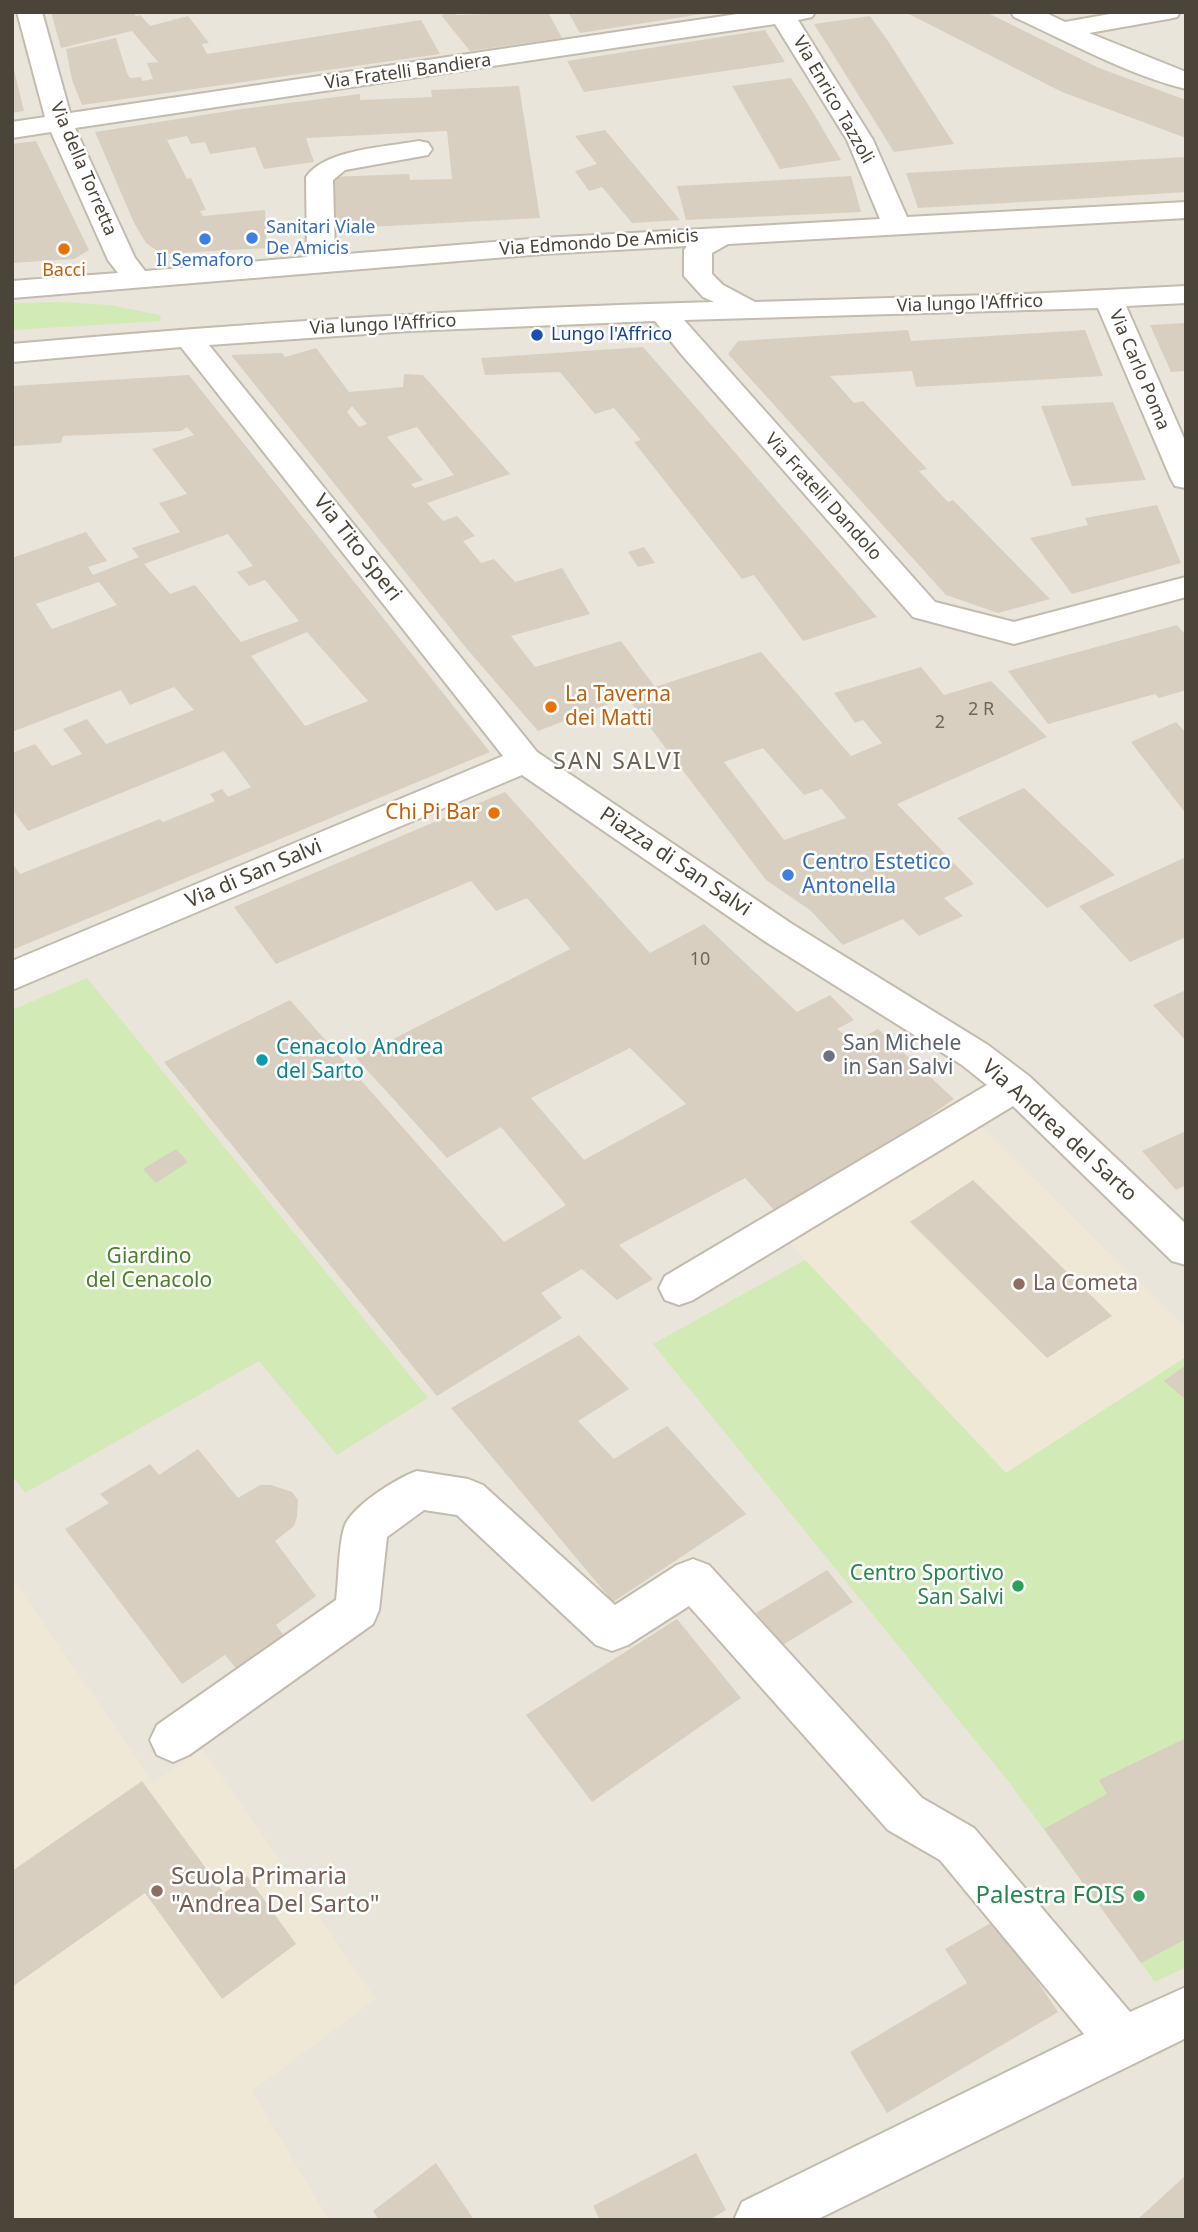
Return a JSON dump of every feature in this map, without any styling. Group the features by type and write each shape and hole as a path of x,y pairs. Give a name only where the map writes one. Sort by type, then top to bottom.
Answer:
{"street":[{"name":"Via della Torretta","path":"29,12 60,124 122,260 137,279"},
{"path":"1023,12 1059,30 1186,81"},
{"path":"1059,30 1168,12"},
{"name":"Via Fratelli Bandiera","path":"12,130 793,14"},
{"name":"Via Enrico Tazzoli","path":"793,14 860,139 896,225"},
{"path":"321,264 318,177 337,164 419,149"},
{"name":"Via Edmondo De Amicis","path":"12,290 723,234 1186,210"},
{"name":"Via lungo l'Affrico","path":"723,234 698,250 698,276 720,296 754,312"},
{"name":"Via lungo l'Affrico","path":"12,353 188,337 539,316 754,312 1186,295"},
{"name":"Via Carlo Poma","path":"1109,300 1186,479"},
{"name":"Via Fratelli Dandolo","path":"663,312 691,348 924,610 1014,633 1186,587"},
{"name":"Via Tito Speri","path":"188,337 510,766"},
{"name":"Via di San Salvi","path":"12,976 510,766"},
{"name":"Piazza di San Salvi","path":"510,766 854,980"},
{"name":"Via Andrea del Sarto","path":"854,980 975,1055 1016,1086 1186,1249"},
{"path":"679,1288 1016,1086"},
{"path":"173,1740 357,1610 366,1528 417,1490 468,1498 612,1631 693,1579 905,1814 957,1844 1122,2041"},
{"path":"760,2220 1186,2012"}],"shaded area":[{"path":"12,12 1186,12 1186,2220 12,2220"},
{"path":"981,1126 1186,1328 1186,1357 1006,1473 787,1240"},
{"name":"Scuola Primaria \"Andrea Del Sarto\"","path":"12,1578 154,1783 202,1748 376,1999 252,2091 329,2220 12,2220"}],"green space":[{"path":"12,303 110,305 160,315 161,321 12,330"},
{"name":"Giardino del Cenacolo","path":"87,978 428,1398 337,1455 259,1361 25,1493 12,1475 12,1010"},
{"name":"Centro Sportivo San Salvi","path":"805,1260 1006,1473 1186,1357 1186,1967 1155,1982 1009,1782 653,1344"}],"building":[{"path":"51,12 133,12 136,16 140,15 150,26 188,16 209,43 202,44 207,54 421,20 440,54 82,105 72,80 66,49 116,38 130,78 141,77 142,81 153,79 147,63 158,62 132,31 61,48"},
{"path":"453,12 456,15 548,12 562,38 470,51 441,15"},
{"path":"568,12 702,12 702,14 580,33"},
{"path":"905,12 986,12 1099,68 1186,100 1186,138 1062,92"},
{"path":"870,16 954,144 894,152 814,24"},
{"path":"765,30 785,62 584,92 567,61"},
{"path":"12,61 24,111 12,113"},
{"path":"791,78 841,160 780,169 732,86"},
{"path":"519,86 540,218 331,229 329,177 409,174 410,180 452,179 447,131 306,138 314,162 264,169 255,147 210,154 205,142 191,144 187,136 167,140 187,179 191,178 206,210 200,211 203,216 265,210 267,248 162,254 146,243 134,223 95,132 360,94 360,100 432,97 431,90"},
{"path":"605,130 680,220 632,223 602,187 589,191 575,171 597,164 575,136"},
{"path":"36,141 89,250 74,259 12,263 12,144"},
{"path":"1186,157 1186,192 1076,199 918,208 906,173"},
{"path":"851,176 861,212 686,220 677,186"},
{"path":"1186,323 1186,371 1171,372 1150,325"},
{"path":"908,330 911,341 1085,330 1103,376 916,387 912,371 830,376 854,403 863,401 927,469 919,471 948,502 953,500 1050,599 998,613 946,595 728,354 738,341"},
{"path":"643,347 877,617 803,641 754,575 742,579 634,442 641,440 614,408 595,414 560,372 485,375 481,358"},
{"path":"316,348 349,392 403,387 404,374 423,375 510,474 427,503 443,521 457,516 475,536 463,541 481,563 494,559 515,582 562,568 590,614 511,636 535,667 621,641 655,687 761,652 851,756 882,743 863,720 855,723 834,693 921,667 944,695 991,681 1047,737 897,804 974,884 944,898 963,916 919,936 903,919 843,945 810,910 766,880 627,697 538,731 467,649 231,355 282,353 285,357","holes":["352,406 367,424 359,427 347,412","417,427 454,475 415,488 411,484 423,480 387,437","763,748 804,795 822,789 846,818 784,840 724,762"]},
{"path":"189,375 490,752 12,950 12,863 20,874 160,819 163,822 215,801 210,794 222,789 228,797 251,787 224,751 28,831 12,809 12,753 35,744 52,766 82,754 63,729 87,719 106,744 194,710 174,687 130,705 121,690 12,732 12,558 86,532 107,561 88,567 93,575 139,557 132,548 180,532 159,503 187,494 152,449 194,435 187,427 181,431 63,436 61,443 12,446 12,386","holes":["228,534 253,566 237,572 249,586 265,580 299,621 241,642 195,585 170,594 144,564","99,582 117,605 52,629 36,604","307,632 368,701 305,726 251,656"]},
{"path":"1113,402 1146,480 1072,486 1041,406"},
{"path":"1157,505 1181,563 1072,594 1030,538 1088,525 1085,518"},
{"path":"644,547 655,563 638,567 628,552"},
{"path":"1177,625 1186,635 1186,690 1159,698 1155,694 1048,724 1008,671"},
{"path":"1176,722 1186,733 1186,814 1131,742"},
{"path":"1024,788 1115,875 1047,908 957,818"},
{"path":"505,792 650,953 704,924 797,1012 830,995 854,1020 837,1029 854,1042 878,1029 954,1099 908,1131 775,1211 745,1178 619,1245 653,1279 617,1300 582,1269 541,1293 562,1318 437,1396 164,1062 290,1000 504,1242 566,1205 501,1127 447,1158 356,1058 570,949 527,898 496,911 471,881 276,964 234,907","holes":["630,1048 686,1104 584,1160 531,1098"]},
{"path":"1186,857 1186,937 1130,962 1079,906"},
{"path":"1186,990 1186,1041 1153,1005"},
{"path":"1186,1131 1186,1185 1176,1190 1142,1151"},
{"path":"176,1149 188,1162 156,1183 143,1169"},
{"path":"973,1180 1112,1316 1047,1358 910,1222"},
{"path":"579,1335 629,1389 578,1421 614,1459 667,1426 746,1514 613,1602 451,1408"},
{"path":"1186,1365 1186,1400 1164,1381"},
{"path":"198,1449 238,1498 260,1485 271,1485 292,1492 298,1500 294,1526 275,1541 316,1596 276,1625 284,1636 238,1671 225,1655 182,1684 65,1529 109,1503 100,1494 150,1464 159,1475"},
{"path":"827,1570 853,1602 781,1646 756,1613"},
{"path":"677,1619 741,1698 592,1802 526,1715"},
{"name":"Palestra FOIS","path":"1186,1738 1186,1939 1141,1963 1044,1829 1107,1794 1099,1780"},
{"path":"142,1781 224,1893 247,1876 296,1944 222,1999 145,1893 12,1987 12,1871"},
{"path":"996,1920 1058,2012 887,2113 850,2052 967,1983 945,1949"},
{"path":"696,2153 726,2210 709,2220 600,2220 593,2206"},
{"path":"436,2163 474,2220 379,2220 373,2211"},
{"path":"1186,2175 1186,2220 1137,2220"}],"place":[{"name":"Sanitari Viale De Amicis","path":"252,238"},
{"name":"Il Semaforo","path":"205,239"},
{"name":"Bacci","path":"64,249"},
{"name":"Lungo l'Affrico","path":"537,335"},
{"name":"La Taverna dei Matti","path":"551,707"},
{"name":"Chi Pi Bar","path":"494,813"},
{"name":"Centro Estetico Antonella","path":"788,875"},
{"name":"San Michele in San Salvi","path":"829,1056"},
{"name":"Cenacolo Andrea del Sarto","path":"262,1060"},
{"name":"La Cometa","path":"1019,1284"},
{"name":"Centro Sportivo San Salvi","path":"1018,1586"},
{"name":"Scuola Primaria \"Andrea Del Sarto\"","path":"157,1891"},
{"name":"Palestra FOIS","path":"1139,1896"}],"district":[{"name":"SAN SALVI","path":"618,762"}]}
